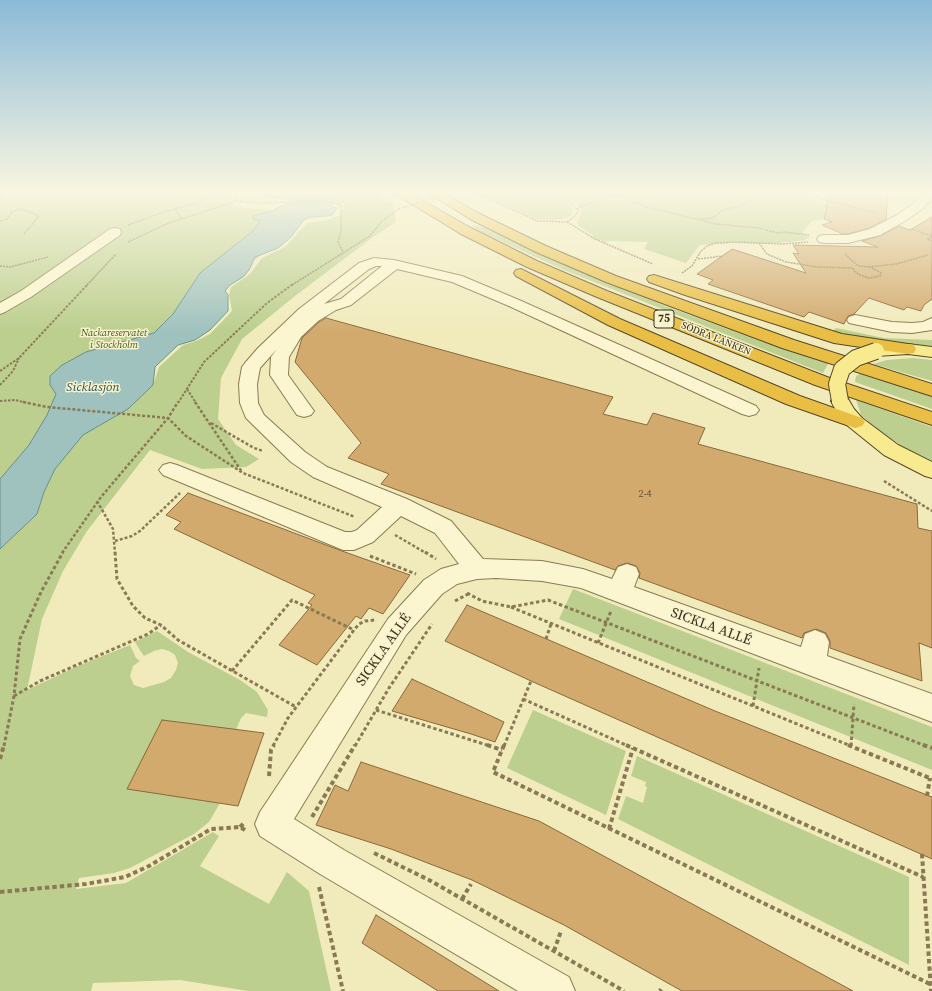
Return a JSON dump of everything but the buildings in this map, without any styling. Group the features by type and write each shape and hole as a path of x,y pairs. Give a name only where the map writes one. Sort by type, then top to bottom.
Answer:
{"highway":[{"path":"461,238 543,285 614,322 793,400 855,422"},
{"name":"SÖDRA LÄNKEN","path":"480,238 532,264 595,291 821,381 932,420"},
{"name":"SÖDRA LÄNKEN","path":"519,238 611,279 788,344 932,390"},
{"path":"548,238 595,257"},
{"path":"639,273 690,292 840,339 908,349"}],"main road":[{"path":"932,352 908,349 876,352 856,358 842,369 837,384 840,401 846,412 855,422 891,450 932,471"}],"street":[{"path":"0,309 26,294 106,238"},
{"path":"824,239 851,238"},
{"path":"469,584 442,527 399,506 320,472 298,456 256,418 249,403 248,384 251,368 264,352 305,312 364,266 374,262 384,262 456,279 484,290 750,410"},
{"path":"304,411 279,375 280,357 295,334 312,318 331,307 346,302 394,264"},
{"path":"855,320 892,327 912,328 928,326 932,323"},
{"path":"170,470 343,541 354,541 365,536 399,506"},
{"name":"SICKLA ALLÉ","path":"555,991 311,837 272,824 398,627 433,587 450,576 469,584 496,568 542,571 584,579 623,583 763,646 813,653 856,680 932,708"}],"path":[{"path":"128,242 136,238"},
{"path":"339,238 338,242 343,252"},
{"path":"0,759 6,741 14,696 20,639 41,592 66,547 97,501 168,418 204,362 266,303 301,278 366,238"},
{"path":"682,273 692,266 698,259 701,251 707,246 715,243 789,243 824,239"},
{"path":"759,243 767,254 786,262 817,267 870,267 896,264 928,255"},
{"path":"0,371 19,358 117,252"},
{"path":"698,259 722,256"},
{"path":"848,257 858,266"},
{"path":"853,268 854,271 860,275 869,278 880,276 881,273 878,270 870,267"},
{"path":"0,385 13,371 19,358"},
{"path":"187,389 243,473"},
{"path":"0,400 15,400 47,407 168,418 186,436 243,473 378,525 438,560"},
{"path":"210,423 254,448 282,459 298,456"},
{"path":"884,481 932,511"},
{"path":"115,541 132,536 184,490"},
{"path":"97,501 113,529 117,579 133,606 145,618 161,626 178,640 296,707"},
{"path":"366,554 418,575 414,581"},
{"path":"598,643 623,583"},
{"path":"449,604 469,584 482,601 496,605 511,607 548,600 932,748"},
{"path":"232,671 292,600 354,630"},
{"path":"511,607 931,778 928,796"},
{"path":"343,991 311,837 310,819 376,710 437,618"},
{"path":"267,782 271,770 270,750 288,718 359,624 365,621 383,620"},
{"path":"546,639 550,624"},
{"path":"14,696 40,681 148,634 161,626"},
{"path":"753,706 763,646"},
{"path":"851,746 856,680"},
{"path":"531,681 493,772 930,984"},
{"path":"523,699 924,877"},
{"path":"376,710 466,737 502,750"},
{"path":"609,829 633,748"},
{"path":"0,892 86,884 125,877 149,866 211,829 240,827 248,819"},
{"path":"366,850 380,855 462,899 624,991"},
{"path":"922,854 931,991"},
{"path":"462,899 471,884"},
{"path":"554,951 561,931"}],"green space":[{"name":"Nackareservatet i Stockholm","path":"0,238 285,238 247,265 94,428 153,385 159,367 183,345 196,341 210,334 232,311 229,295 231,287 250,274 262,258 285,247 293,238 372,238 295,296 242,339 221,378 218,419 236,445 259,459 246,467 202,469 150,450 87,531 63,571 42,619 27,690 78,666 130,645 136,658 140,661 133,666 130,676 134,685 143,688 164,682 171,678 176,670 178,663 175,655 162,649 144,656 135,642 157,631 188,652 240,680 257,692 268,710 267,717 246,713 241,718 236,730 128,789 220,803 209,822 194,834 130,868 114,873 79,878 76,889 126,883 213,832 219,836 200,866 269,904 287,872 309,891 331,991 248,991 180,980 93,983 91,991 0,991 0,549 37,514 44,492 55,469 0,521"},
{"path":"495,238 509,238 665,306 760,341 829,362 823,373 564,270"},
{"path":"593,238 809,238 805,239 806,240 768,244 731,243 701,245 686,263 644,249 648,242 608,241 604,243 601,240 594,240"},
{"path":"836,328 884,338 932,340 932,346 887,343 833,331"},
{"path":"913,358 932,360 932,381 873,364 887,360"},
{"path":"860,374 932,396 932,409 855,382 856,376"},
{"path":"856,400 932,427 932,462 905,448 877,429 861,415"},
{"path":"573,589 932,727 932,770 559,619"},
{"path":"533,710 626,751 606,815 507,768"},
{"path":"637,756 909,877 909,965 618,819 626,796 643,803 647,787 645,786 646,782 631,776"}],"water":[{"name":"Sicklasjön","path":"244,238 290,238 278,248 255,257 249,270 243,277 230,285 225,291 228,295 228,311 210,330 195,340 178,345 155,367 153,385 128,409 83,435 55,469 44,492 37,514 0,549 0,479 29,445 47,415 56,394 50,385 50,376 62,365 86,352 154,333 173,314 200,273"}]}
